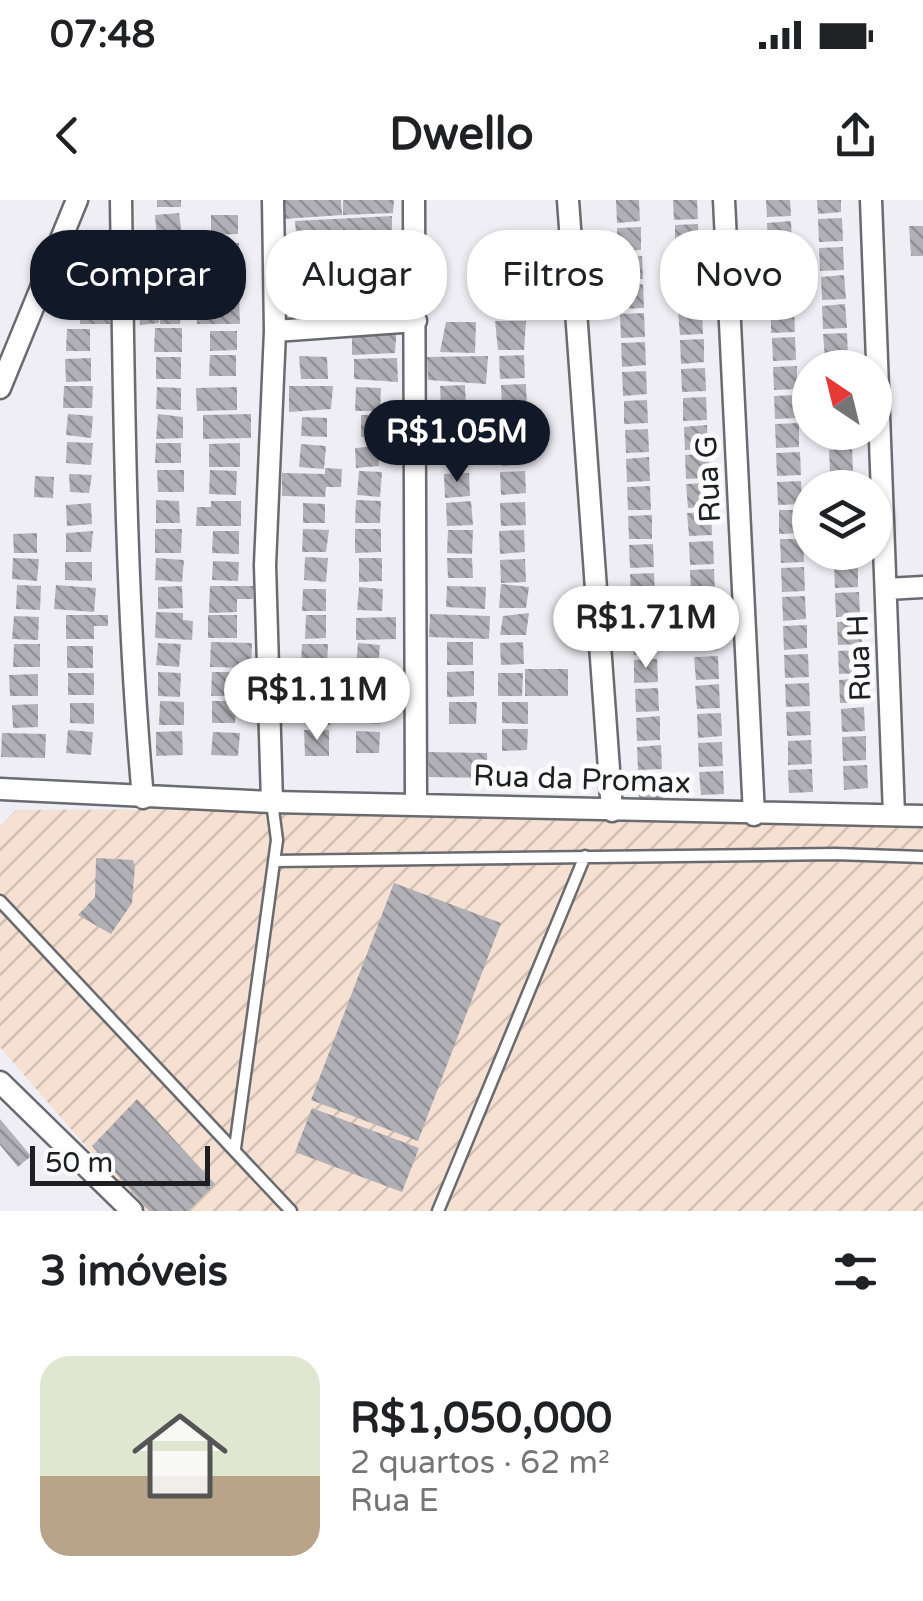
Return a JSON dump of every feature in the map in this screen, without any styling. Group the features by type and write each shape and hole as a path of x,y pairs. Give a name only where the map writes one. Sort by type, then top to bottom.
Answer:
{"street":[{"path":"0,388 77,200"},
{"path":"121,200 127,559 143,798"},
{"path":"272,802 265,565 275,331 273,200"},
{"path":"414,200 414,230"},
{"path":"568,200 612,812"},
{"name":"Rua G","path":"724,200 754,815"},
{"name":"Rua H","path":"871,200 894,815"},
{"path":"275,331 416,320 416,803"},
{"path":"886,589 923,587"},
{"name":"Rua da Promax","path":"0,789 143,798 416,803 612,812 923,816"},
{"path":"0,1082 130,1210"}],"lane":[{"path":"235,1148 277,840 272,802"},
{"path":"274,861 584,856 923,857"},
{"path":"438,1211 584,856"},
{"path":"0,901 291,1211"}],"shaded area":[{"path":"547,808 923,829 923,1211 142,1211 0,1047 0,827 16,810"}],"building":[{"path":"157,200 181,200 181,207 157,207"},
{"path":"282,200 341,200 342,215 283,219"},
{"path":"343,200 394,200 393,213 343,215"},
{"path":"616,200 639,200 640,221 617,223"},
{"path":"673,200 697,200 698,219 674,220"},
{"path":"766,200 790,200 791,216 767,217"},
{"path":"817,200 841,200 841,212 818,214"},
{"path":"179,213 181,230 156,230 155,215"},
{"path":"211,215 238,215 238,230 211,230"},
{"path":"392,216 392,230 342,230 342,225 342,230 296,230 295,221"},
{"path":"842,218 843,241 819,242 818,219"},
{"path":"791,221 791,230 767,230 767,223"},
{"path":"698,224 698,230 675,230 675,225"},
{"path":"909,226 923,226 923,256 911,256"},
{"path":"641,227 641,250 640,230 617,228"},
{"path":"843,247 844,270 820,271 819,248"},
{"path":"844,275 846,299 822,300 821,277"},
{"path":"643,284 644,308 640,308"},
{"path":"845,304 847,328 823,329 822,306"},
{"path":"640,313 644,313 645,337 621,338 620,320 640,320"},
{"path":"80,320 110,320 110,324 80,324"},
{"path":"140,320 159,320 159,323 140,325"},
{"path":"160,320 180,320 180,324 160,324"},
{"path":"197,320 240,320 240,324 197,324"},
{"path":"679,320 702,320 703,334 680,335"},
{"path":"771,320 794,320 795,332 771,333"},
{"path":"495,321 526,321 524,350 498,350"},
{"path":"446,322 476,322 475,353 440,352"},
{"path":"397,325 395,353 352,355 352,326"},
{"path":"155,328 182,328 182,352 154,352"},
{"path":"67,329 90,329 90,351 66,351"},
{"path":"210,331 237,331 237,350 210,351"},
{"path":"847,333 848,350 824,350 823,334"},
{"path":"795,337 792,360 773,361 772,338"},
{"path":"704,339 704,362 681,364 680,340"},
{"path":"645,342 646,365 622,367 621,343"},
{"path":"210,355 236,355 236,376 209,376"},
{"path":"524,355 525,378 500,379 499,356"},
{"path":"299,356 327,357 328,379 301,379"},
{"path":"488,356 486,384 428,380 427,357"},
{"path":"156,357 181,357 181,379 156,379"},
{"path":"91,358 91,381 66,382 65,359"},
{"path":"397,358 398,382 354,379 354,359"},
{"path":"792,366 792,389 774,390 773,367"},
{"path":"705,368 706,391 682,392 681,369"},
{"path":"646,371 647,394 623,396 622,372"},
{"path":"526,384 527,407 502,408 501,385"},
{"path":"465,385 466,408 441,409 440,386"},
{"path":"64,386 93,386 92,408 63,408"},
{"path":"289,386 333,386 331,409 289,412"},
{"path":"157,387 181,388 181,410 156,409"},
{"path":"237,387 237,410 197,411 196,388"},
{"path":"356,387 381,388 380,411 355,411"},
{"path":"792,395 792,418 775,419 774,396"},
{"path":"706,397 707,420 683,421 683,398"},
{"path":"647,400 648,423 624,424 624,401"},
{"path":"468,413 469,437 444,438 443,415"},
{"path":"68,414 93,416 91,438 66,435"},
{"path":"158,414 183,417 183,438 156,439"},
{"path":"251,414 251,438 203,439 203,415"},
{"path":"361,415 384,415 384,436 361,437"},
{"path":"526,415 527,438 502,439 501,416"},
{"path":"302,417 327,418 327,437 301,436"},
{"path":"792,423 792,447 776,448 775,424"},
{"path":"707,425 708,449 685,450 684,427"},
{"path":"648,429 649,452 626,453 625,430"},
{"path":"67,442 93,443 91,465 66,463"},
{"path":"526,442 527,464 502,466 500,443"},
{"path":"156,443 181,443 181,463 155,463"},
{"path":"240,443 240,467 209,467 209,444"},
{"path":"301,444 326,446 324,469 299,467"},
{"path":"377,446 379,466 356,468 355,448"},
{"path":"829,450 852,450 853,470 830,470"},
{"path":"800,452 801,470 792,470 792,475 777,476 776,453"},
{"path":"709,454 710,478 686,479 685,455"},
{"path":"649,457 650,481 627,482 626,459"},
{"path":"325,468 342,469 341,487 326,487 325,497 282,496 282,473 325,474"},
{"path":"157,470 184,470 184,492 158,492"},
{"path":"210,470 237,471 236,495 209,494"},
{"path":"359,471 382,472 380,497 357,495"},
{"path":"525,471 526,493 501,495 500,472"},
{"path":"469,473 470,496 445,498 444,474"},
{"path":"69,474 92,475 89,493 70,492"},
{"path":"35,476 54,477 53,498 34,497"},
{"path":"792,481 792,504 778,505 777,482"},
{"path":"710,483 711,506 688,508 686,484"},
{"path":"650,486 651,510 628,510 627,487"},
{"path":"156,500 179,501 180,523 156,523"},
{"path":"356,500 381,501 380,523 355,523"},
{"path":"211,501 241,501 241,526 196,526 197,507 211,507"},
{"path":"471,501 473,525 447,526 446,503"},
{"path":"525,502 526,525 501,526 500,503"},
{"path":"91,503 92,524 67,526 66,505"},
{"path":"303,503 325,504 325,523 303,523"},
{"path":"779,510 792,510 792,533 779,534"},
{"path":"711,512 712,535 689,536 687,513"},
{"path":"652,515 652,539 629,539 628,516"},
{"path":"155,529 182,529 181,553 155,553"},
{"path":"303,529 329,530 326,552 302,552"},
{"path":"355,529 381,529 381,552 355,553"},
{"path":"448,530 473,530 472,554 447,553"},
{"path":"524,530 525,552 500,554 499,531"},
{"path":"93,531 91,552 66,552 66,533"},
{"path":"213,531 239,531 239,554 212,553"},
{"path":"37,533 37,553 14,553 13,534"},
{"path":"780,539 792,539 792,563 781,563"},
{"path":"713,541 714,564 690,565 689,542"},
{"path":"653,544 654,567 630,568 629,545"},
{"path":"305,557 328,558 326,582 304,580"},
{"path":"13,558 39,559 37,581 12,579"},
{"path":"156,558 184,560 182,582 155,580"},
{"path":"359,558 382,558 382,581 359,582"},
{"path":"447,558 472,558 473,578 448,578"},
{"path":"525,559 526,582 501,583 500,560"},
{"path":"213,561 239,562 238,581 212,580"},
{"path":"65,562 92,562 92,581 65,580"},
{"path":"781,568 804,570 805,591 782,592"},
{"path":"714,569 715,593 691,594 690,570"},
{"path":"834,570 858,570 858,587 835,588"},
{"path":"654,573 655,596 631,597 630,574"},
{"path":"501,584 529,587 526,608 499,608"},
{"path":"17,585 41,586 40,610 16,609"},
{"path":"56,585 96,588 94,612 54,609"},
{"path":"182,586 183,608 158,609 158,587"},
{"path":"210,586 253,586 253,599 237,599 237,612 209,613"},
{"path":"447,586 486,587 485,609 446,607"},
{"path":"359,587 383,589 382,611 357,610"},
{"path":"303,589 326,589 326,611 302,611"},
{"path":"859,592 860,616 836,617 835,593"},
{"path":"805,596 806,619 783,621 782,597"},
{"path":"715,598 716,622 693,623 692,599"},
{"path":"655,601 656,625 632,626 632,602"},
{"path":"156,612 183,613 183,620 193,621 192,640 155,638"},
{"path":"529,613 526,635 500,635 503,616"},
{"path":"430,614 490,616 489,639 429,637"},
{"path":"66,615 108,615 108,626 94,626 94,639 66,639"},
{"path":"208,615 237,615 237,638 208,638"},
{"path":"306,615 326,615 326,638 305,639"},
{"path":"14,616 39,617 38,640 12,639"},
{"path":"396,617 396,639 356,640 356,618"},
{"path":"860,621 862,644 838,645 837,622"},
{"path":"807,625 807,648 784,650 783,626"},
{"path":"716,627 718,650 694,651 693,628"},
{"path":"656,630 657,653 634,655 633,631"},
{"path":"211,642 252,643 251,668 210,667"},
{"path":"447,642 473,642 473,665 447,665"},
{"path":"523,642 524,664 501,665 500,643"},
{"path":"158,643 181,644 179,667 156,665"},
{"path":"358,643 380,645 378,668 356,666"},
{"path":"14,644 40,644 40,667 13,667"},
{"path":"302,644 328,644 327,666 301,665"},
{"path":"67,646 93,646 93,668 67,668"},
{"path":"861,650 863,673 839,674 838,651"},
{"path":"808,654 809,677 785,678 784,655"},
{"path":"718,656 719,679 696,680 694,657"},
{"path":"657,659 658,682 634,683 634,660"},
{"path":"525,669 568,669 568,696 525,696"},
{"path":"474,671 474,696 447,697 447,672"},
{"path":"158,672 181,673 180,697 158,696"},
{"path":"212,672 238,672 238,696 211,696"},
{"path":"68,673 94,673 94,695 68,695"},
{"path":"498,673 523,673 522,696 498,696"},
{"path":"38,674 38,696 10,696 9,675"},
{"path":"359,674 381,674 381,696 358,696"},
{"path":"305,675 326,675 325,697 305,697"},
{"path":"863,678 864,702 840,703 839,680"},
{"path":"809,683 810,706 786,707 785,684"},
{"path":"719,684 720,708 697,709 695,686"},
{"path":"658,688 659,711 636,712 635,689"},
{"path":"308,700 331,702 330,725 307,723"},
{"path":"361,700 382,701 380,724 360,722"},
{"path":"160,701 184,702 184,725 159,725"},
{"path":"212,701 236,701 235,723 212,723"},
{"path":"449,702 477,702 476,724 449,724"},
{"path":"502,702 528,702 528,724 502,723"},
{"path":"70,703 94,703 94,724 70,723"},
{"path":"38,704 38,727 13,728 12,705"},
{"path":"864,707 865,731 842,732 841,709"},
{"path":"810,711 811,735 787,736 786,712"},
{"path":"721,713 722,736 698,738 697,714"},
{"path":"660,716 660,740 637,741 636,718"},
{"path":"502,729 528,729 527,750 502,751"},
{"path":"68,730 93,732 91,755 66,753"},
{"path":"304,730 329,730 329,756 305,756"},
{"path":"182,731 183,755 156,756 156,732"},
{"path":"356,731 380,732 379,753 356,753"},
{"path":"213,732 240,733 238,756 211,755"},
{"path":"2,733 46,734 45,758 1,757"},
{"path":"866,736 866,760 843,761 842,737"},
{"path":"811,740 812,764 788,765 788,741"},
{"path":"722,742 723,766 699,767 698,743"},
{"path":"661,745 662,769 638,770 637,747"},
{"path":"428,752 487,753 488,778 429,777"},
{"path":"867,765 868,788 844,790 843,766"},
{"path":"812,769 813,792 789,793 788,770"},
{"path":"723,771 724,794 701,795 699,772"},
{"path":"662,774 663,798 639,799 638,775"},
{"path":"96,858 133,860 135,866 132,903 111,934 78,915 95,897"},
{"path":"394,883 501,923 418,1141 311,1100"},
{"path":"137,1099 215,1184 188,1211 149,1211 92,1146"},
{"path":"312,1108 419,1148 402,1192 295,1152"},
{"path":"0,1119 31,1156 18,1167 0,1145"}]}
